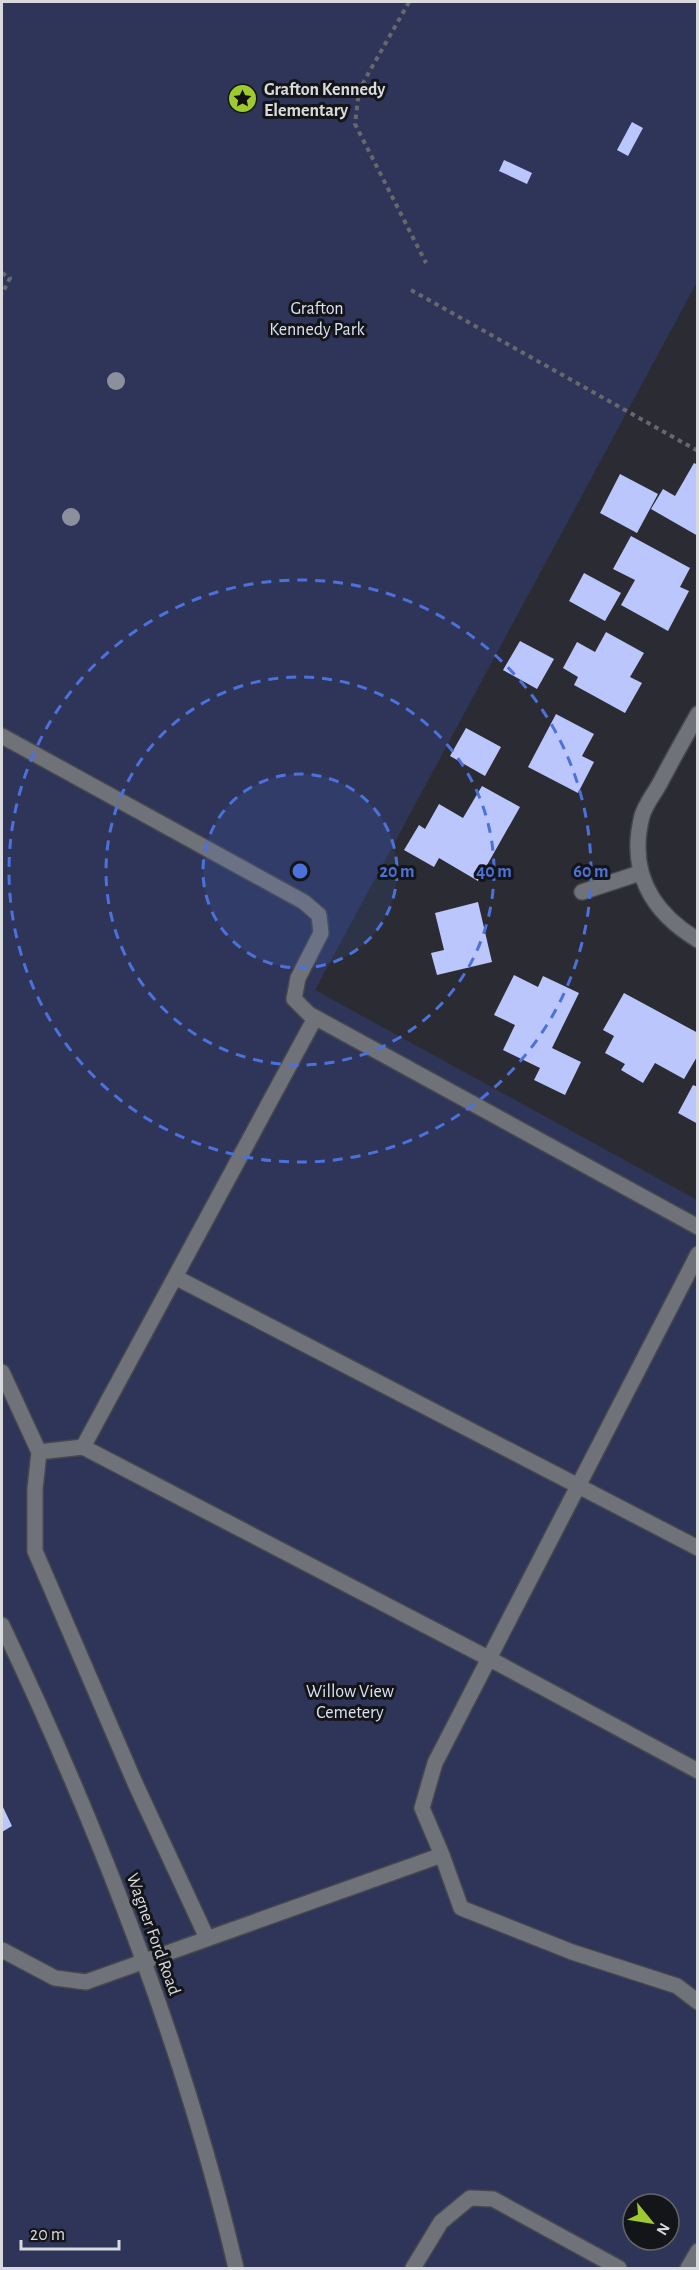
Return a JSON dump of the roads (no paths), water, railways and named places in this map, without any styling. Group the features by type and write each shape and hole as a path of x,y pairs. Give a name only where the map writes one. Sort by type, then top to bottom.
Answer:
{"main road":[{"path":"698,714 643,814 637,844 640,873 654,903 675,927 698,940"},
{"path":"2,736 303,902 319,915 321,933 298,978 294,999 315,1018 698,1227"},
{"path":"582,892 640,873"},
{"path":"83,1447 315,1018"},
{"path":"698,1254 435,1763 422,1808 461,1908 572,1952 677,1986 698,2002"},
{"path":"175,1277 698,1548"},
{"path":"2,1372 39,1452 35,1489 35,1551 135,1783 207,1938"},
{"path":"39,1452 83,1447 488,1658 698,1771"},
{"name":"Wagner Ford Road","path":"2,1625 61,1750 99,1841 144,1961 221,2205 236,2268"},
{"path":"2,1950 55,1978 86,1982 441,1855"},
{"path":"413,2268 441,2222 470,2198 493,2199 619,2268"},
{"path":"688,2268 698,2251"}],"place":[{"name":"Grafton Kennedy Elementary","path":"243,99"}],"park label":[{"name":"Grafton Kennedy Park","path":"317,318"},
{"name":"Willow View Cemetery","path":"350,1701"}]}
